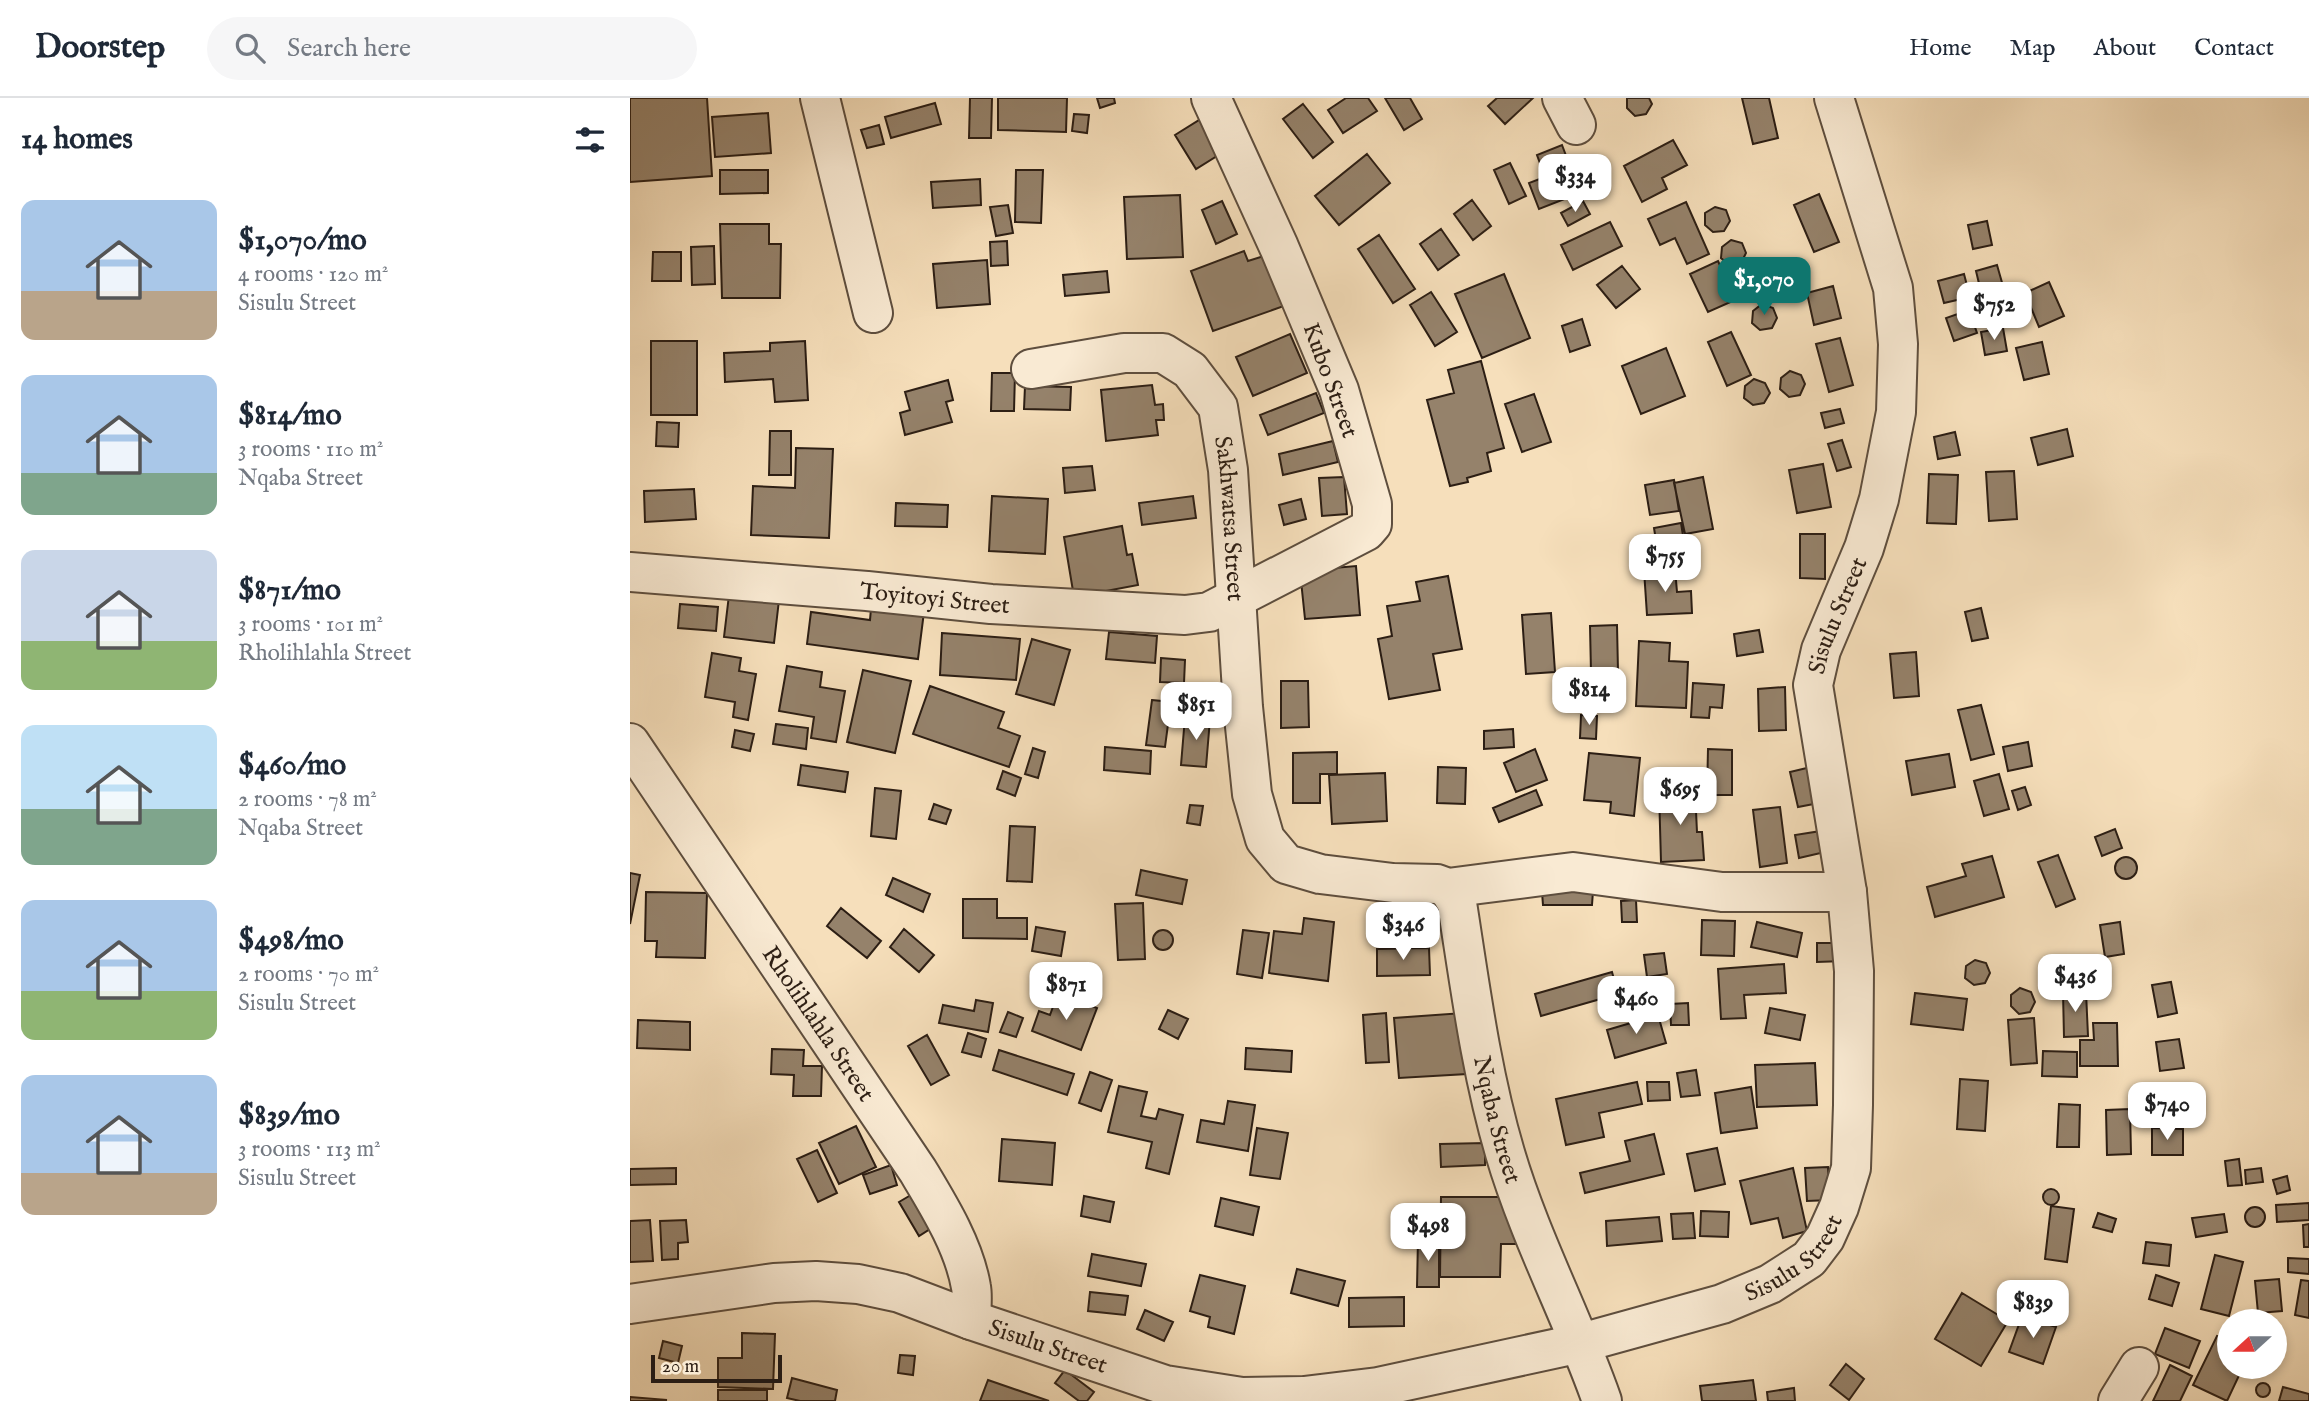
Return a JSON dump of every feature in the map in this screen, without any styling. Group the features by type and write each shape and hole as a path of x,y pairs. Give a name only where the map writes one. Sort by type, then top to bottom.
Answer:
{"street":[{"path":"820,98 873,313"},
{"name":"Kubo Street","path":"1211,98 1279,247 1339,390 1372,504 1373,517 1372,524 1366,531 1236,598"},
{"name":"Sisulu Street","path":"630,1304 774,1283 816,1281 858,1284 900,1293 971,1320 1165,1385 1242,1397 1304,1396 1378,1387 1581,1343 1721,1304 1758,1289 1809,1259 1825,1238 1852,1168 1854,971 1847,892 1813,685 1821,650 1864,548 1879,499 1896,412 1898,344 1893,288 1834,98"},
{"name":"Sakhwatsa Street","path":"1031,369 1124,353 1163,353 1190,370 1218,407 1228,470 1252,794 1265,839 1286,864 1320,874 1393,883 1437,884 1448,888"},
{"name":"Toyitoyi Street","path":"630,572 990,604 1185,615 1209,612 1236,598"},
{"name":"Rholihlahla Street","path":"630,743 918,1171 942,1212 962,1258 972,1288 971,1320"},
{"path":"1448,888 1573,872 1722,892 1847,892"},
{"name":"Nqaba Street","path":"1448,888 1457,902 1488,1084 1505,1154 1602,1401"},
{"path":"2118,1401 2139,1367"}],"building":[{"path":"630,98 707,98 712,176 630,182"},
{"path":"970,98 992,98 991,138 969,138"},
{"path":"998,98 1067,98 1066,132 998,130"},
{"path":"1097,98 1114,98 1115,103 1100,108"},
{"path":"1346,98 1368,98 1377,111 1343,133 1328,110"},
{"path":"1385,98 1410,98 1422,119 1404,130"},
{"path":"1497,98 1533,98 1505,124 1488,106"},
{"path":"1627,98 1649,98 1652,104 1646,114 1635,116 1627,108"},
{"path":"1742,98 1769,98 1778,138 1753,144"},
{"path":"935,103 941,124 891,138 885,117"},
{"path":"1303,104 1333,142 1313,158 1283,119"},
{"path":"768,113 771,153 715,157 712,117"},
{"path":"1074,114 1089,115 1087,133 1072,131"},
{"path":"1204,117 1225,151 1196,169 1175,135"},
{"path":"879,125 884,144 867,148 861,130"},
{"path":"1673,140 1687,165 1662,178 1667,189 1642,202 1624,166"},
{"path":"1562,145 1580,193 1539,209 1529,183 1545,177 1537,155"},
{"path":"1367,154 1390,183 1339,225 1315,196"},
{"path":"1510,163 1526,196 1509,204 1494,170"},
{"path":"720,170 768,170 768,193 720,194"},
{"path":"1016,170 1043,170 1041,223 1015,222"},
{"path":"980,179 981,205 933,208 931,182"},
{"path":"1819,194 1839,242 1814,252 1794,205"},
{"path":"1180,195 1183,257 1127,259 1124,197"},
{"path":"1472,200 1491,226 1473,240 1454,214"},
{"path":"1222,201 1237,234 1216,244 1202,210"},
{"path":"1583,201 1590,214 1568,226 1561,213"},
{"path":"1686,202 1709,254 1687,264 1675,238 1660,245 1648,219"},
{"path":"1008,205 1013,233 996,236 990,207"},
{"path":"1715,207 1726,210 1730,221 1724,231 1713,232 1705,225 1705,213"},
{"path":"1987,221 1992,245 1973,249 1968,225"},
{"path":"1610,222 1622,246 1573,270 1561,245"},
{"path":"720,224 769,224 769,244 781,244 780,298 722,298"},
{"path":"1441,229 1459,255 1438,270 1420,244"},
{"path":"1379,235 1415,289 1393,303 1358,249"},
{"path":"1731,240 1742,243 1746,253 1741,263 1729,265 1721,258 1722,247"},
{"path":"1007,241 1008,265 991,266 990,242"},
{"path":"714,246 715,284 692,285 691,247"},
{"path":"1244,251 1248,261 1267,255 1284,306 1213,331 1191,271"},
{"path":"653,252 681,252 681,281 652,281"},
{"path":"987,260 990,304 937,308 933,264"},
{"path":"1718,261 1735,300 1708,312 1690,274"},
{"path":"1997,265 2003,286 1981,292 1976,271"},
{"path":"1622,266 1640,289 1616,308 1597,285"},
{"path":"1107,271 1109,292 1065,296 1063,275"},
{"path":"1504,274 1530,338 1482,358 1455,294"},
{"path":"1964,274 1970,297 1944,303 1938,281"},
{"path":"2049,282 2064,316 2039,327 2025,293"},
{"path":"1833,286 1841,318 1814,325 1807,293"},
{"path":"1431,292 1457,332 1435,346 1410,305"},
{"path":"1762,304 1773,308 1777,318 1772,328 1760,330 1752,323 1753,311"},
{"path":"1969,310 1977,333 1954,341 1946,318"},
{"path":"1582,319 1590,345 1570,352 1562,326"},
{"path":"2003,328 2007,351 1985,355 1981,332"},
{"path":"1731,332 1751,375 1727,386 1708,342"},
{"path":"1290,334 1307,373 1253,396 1236,357"},
{"path":"1840,338 1853,385 1829,392 1816,344"},
{"path":"651,341 697,341 697,415 651,415"},
{"path":"805,341 808,400 775,402 773,379 725,382 724,353 770,351 770,343"},
{"path":"2042,342 2049,374 2024,380 2016,348"},
{"path":"1666,348 1685,396 1641,414 1622,366"},
{"path":"1481,361 1504,448 1487,453 1491,471 1467,478 1468,482 1450,486 1427,400 1454,393 1448,370"},
{"path":"1790,371 1801,375 1805,384 1800,395 1789,397 1780,389 1781,378"},
{"path":"992,373 1015,373 1014,411 991,411"},
{"path":"1754,379 1765,383 1770,393 1764,403 1753,405 1744,398 1745,386"},
{"path":"948,380 953,400 946,402 952,422 905,435 900,413 910,410 905,392"},
{"path":"1152,385 1155,405 1163,404 1164,420 1156,420 1158,435 1106,441 1101,390"},
{"path":"1025,386 1071,387 1070,410 1024,409"},
{"path":"1316,393 1324,413 1268,435 1260,415"},
{"path":"1534,394 1551,442 1522,452 1505,404"},
{"path":"1840,409 1844,423 1825,428 1821,413"},
{"path":"657,422 679,423 678,447 656,446"},
{"path":"2067,429 2073,456 2038,465 2031,438"},
{"path":"770,431 791,431 791,475 769,475"},
{"path":"1955,432 1960,455 1938,459 1934,437"},
{"path":"1842,440 1851,467 1837,471 1828,444"},
{"path":"1333,441 1338,462 1283,475 1279,454"},
{"path":"796,448 833,449 829,538 751,535 753,486 795,488"},
{"path":"1823,464 1831,507 1797,513 1789,470"},
{"path":"1092,466 1095,490 1065,493 1063,468"},
{"path":"2014,471 2017,519 1989,521 1986,472"},
{"path":"1929,474 1958,475 1956,524 1927,523"},
{"path":"1344,477 1347,514 1322,516 1319,478"},
{"path":"1703,477 1713,529 1685,534 1674,483"},
{"path":"1674,480 1679,511 1650,515 1645,485"},
{"path":"694,489 696,519 645,522 644,491"},
{"path":"992,496 1048,499 1045,554 989,551"},
{"path":"1193,496 1196,518 1142,525 1139,503"},
{"path":"1301,499 1306,519 1284,525 1279,505"},
{"path":"896,503 948,505 947,527 895,526"},
{"path":"1681,523 1685,548 1658,553 1654,528"},
{"path":"1122,526 1127,555 1132,554 1138,585 1074,597 1064,537"},
{"path":"1800,534 1825,534 1825,579 1800,578"},
{"path":"1356,566 1360,615 1305,619 1300,571"},
{"path":"1675,569 1677,592 1691,591 1692,613 1647,615 1644,570"},
{"path":"1448,576 1462,649 1433,654 1440,690 1389,699 1378,639 1392,636 1387,606 1420,601 1416,582"},
{"path":"729,595 779,600 774,643 724,637"},
{"path":"872,597 925,604 918,659 807,644 811,612 870,620"},
{"path":"680,604 718,607 716,631 678,628"},
{"path":"1981,608 1988,638 1972,641 1965,612"},
{"path":"1551,613 1555,672 1526,674 1522,615"},
{"path":"1617,625 1618,671 1591,672 1590,626"},
{"path":"1759,630 1763,652 1737,656 1734,634"},
{"path":"1109,632 1157,636 1155,663 1106,659"},
{"path":"942,633 1020,639 1016,680 940,675"},
{"path":"1032,639 1070,650 1054,705 1016,694"},
{"path":"1639,641 1670,643 1669,661 1688,662 1686,708 1636,706"},
{"path":"1916,652 1919,696 1894,698 1890,654"},
{"path":"712,653 741,658 739,671 756,674 748,720 733,717 735,702 705,697"},
{"path":"1161,658 1185,660 1184,683 1160,682"},
{"path":"787,666 822,672 820,687 845,691 836,742 811,738 814,717 779,711"},
{"path":"863,670 911,681 895,753 847,742"},
{"path":"1281,681 1308,681 1309,727 1281,728"},
{"path":"1693,683 1724,685 1722,708 1710,707 1709,718 1691,717"},
{"path":"930,686 1004,712 998,728 1020,736 1009,767 913,734"},
{"path":"1785,687 1786,730 1759,731 1758,689"},
{"path":"1152,700 1171,702 1165,747 1146,745"},
{"path":"1981,705 1994,754 1971,760 1958,710"},
{"path":"1581,715 1597,716 1596,739 1580,738"},
{"path":"1185,717 1210,719 1206,767 1181,765"},
{"path":"776,724 808,728 806,749 773,744"},
{"path":"1513,729 1514,747 1484,749 1484,731"},
{"path":"735,730 754,734 750,751 732,747"},
{"path":"2028,742 2032,766 2008,771 2003,747"},
{"path":"1105,747 1151,751 1150,774 1104,770"},
{"path":"1033,748 1045,752 1038,778 1025,774"},
{"path":"1535,749 1547,780 1516,792 1504,763"},
{"path":"1708,749 1732,750 1732,795 1707,795"},
{"path":"1337,752 1337,774 1320,774 1320,803 1293,803 1293,753"},
{"path":"1589,753 1640,758 1634,816 1610,813 1611,802 1584,800"},
{"path":"1949,754 1955,787 1912,795 1906,761"},
{"path":"801,765 848,772 845,792 798,785"},
{"path":"1438,767 1466,768 1465,804 1437,803"},
{"path":"1811,767 1819,803 1798,807 1790,772"},
{"path":"1003,771 1021,778 1015,796 997,789"},
{"path":"1385,773 1387,821 1332,824 1329,775"},
{"path":"1999,774 2009,809 1984,816 1974,781"},
{"path":"2025,787 2031,805 2018,810 2012,791"},
{"path":"875,788 901,791 896,839 871,836"},
{"path":"1536,790 1542,805 1499,822 1493,808"},
{"path":"1695,790 1697,832 1702,832 1704,860 1661,862 1659,791"},
{"path":"934,804 951,810 946,824 929,819"},
{"path":"1190,805 1203,806 1200,825 1187,823"},
{"path":"1780,807 1787,863 1760,867 1753,810"},
{"path":"1010,826 1035,827 1032,882 1007,881"},
{"path":"2115,829 2122,848 2102,856 2095,837"},
{"path":"1821,831 1825,852 1799,858 1795,835"},
{"path":"2058,855 2075,899 2056,907 2038,862"},
{"path":"1992,856 2004,897 1935,917 1927,887 1966,876 1962,864"},
{"path":"2126,857 2134,860 2137,868 2134,876 2126,879 2118,876 2115,868 2118,860"},
{"path":"1141,870 1187,880 1182,904 1136,895"},
{"path":"630,873 640,875 630,924"},
{"path":"893,878 930,894 923,912 886,895"},
{"path":"1593,891 1592,905 1543,905 1542,892"},
{"path":"646,892 707,893 705,958 656,957 657,941 645,941"},
{"path":"963,899 997,899 997,918 1027,918 1027,939 963,938"},
{"path":"1636,900 1637,922 1622,922 1621,901"},
{"path":"1143,903 1145,959 1118,960 1115,904"},
{"path":"841,908 881,941 867,958 827,926"},
{"path":"1304,918 1334,922 1328,981 1269,973 1274,931 1302,934"},
{"path":"1702,920 1735,921 1734,956 1701,955"},
{"path":"1757,922 1802,933 1797,957 1751,947"},
{"path":"2120,922 2124,954 2105,957 2100,925"},
{"path":"1036,927 1065,932 1061,956 1032,951"},
{"path":"904,929 934,955 919,972 890,947"},
{"path":"1163,930 1170,933 1173,940 1170,947 1163,950 1156,947 1153,940 1156,933"},
{"path":"1243,930 1269,933 1262,978 1237,974"},
{"path":"1817,943 1844,943 1844,961 1817,962"},
{"path":"1429,948 1430,975 1377,976 1377,949"},
{"path":"1664,953 1667,974 1647,977 1644,955"},
{"path":"1975,960 1986,963 1990,973 1985,983 1974,985 1965,978 1966,966"},
{"path":"2073,963 2080,966 2083,973 2080,980 2073,983 2066,980 2063,973 2066,966"},
{"path":"1784,964 1786,993 1744,995 1746,1018 1721,1019 1718,969"},
{"path":"1612,972 1618,994 1541,1016 1535,994"},
{"path":"2171,982 2177,1013 2158,1017 2152,985"},
{"path":"2020,988 2031,992 2035,1002 2030,1012 2019,1014 2011,1006 2011,995"},
{"path":"2063,992 2086,992 2088,1036 2064,1037"},
{"path":"1058,993 1097,1008 1081,1050 1032,1031 1039,1011 1050,1015"},
{"path":"1915,993 1967,999 1963,1030 1911,1024"},
{"path":"976,1000 993,1003 988,1032 939,1023 943,1005 974,1011"},
{"path":"1688,1003 1689,1025 1671,1025 1670,1004"},
{"path":"1770,1008 1805,1015 1800,1040 1765,1033"},
{"path":"1168,1010 1188,1019 1178,1039 1159,1029"},
{"path":"1008,1012 1023,1018 1016,1037 1000,1032"},
{"path":"1386,1013 1389,1062 1366,1063 1363,1015"},
{"path":"1463,1013 1467,1074 1399,1078 1394,1018"},
{"path":"1658,1015 1666,1043 1615,1058 1607,1030"},
{"path":"2034,1018 2037,1063 2011,1065 2008,1020"},
{"path":"638,1020 690,1022 690,1050 637,1048"},
{"path":"2093,1023 2117,1023 2118,1066 2080,1066 2080,1040 2094,1040"},
{"path":"968,1033 986,1039 981,1057 962,1052"},
{"path":"927,1035 949,1075 931,1085 908,1046"},
{"path":"2179,1039 2184,1068 2160,1071 2156,1042"},
{"path":"1246,1048 1292,1051 1291,1072 1245,1069"},
{"path":"772,1049 804,1050 803,1066 822,1066 821,1096 793,1096 794,1075 771,1074"},
{"path":"999,1050 1074,1074 1067,1095 993,1070"},
{"path":"2043,1051 2077,1052 2077,1077 2042,1076"},
{"path":"1815,1063 1817,1105 1757,1107 1755,1065"},
{"path":"1696,1070 1700,1095 1681,1097 1677,1073"},
{"path":"1090,1072 1112,1080 1101,1111 1079,1103"},
{"path":"1960,1079 1988,1081 1985,1131 1957,1129"},
{"path":"1637,1082 1642,1104 1599,1113 1604,1137 1566,1145 1556,1099"},
{"path":"1647,1082 1669,1082 1670,1100 1648,1101"},
{"path":"1119,1086 1147,1092 1141,1116 1156,1119 1159,1109 1183,1115 1169,1174 1146,1168 1152,1142 1108,1132"},
{"path":"1751,1087 1757,1128 1721,1133 1715,1093"},
{"path":"1228,1101 1255,1105 1248,1151 1197,1142 1201,1120 1224,1124"},
{"path":"2059,1104 2080,1105 2079,1147 2057,1147"},
{"path":"2130,1109 2131,1154 2107,1155 2106,1110"},
{"path":"856,1126 876,1167 839,1184 819,1143"},
{"path":"1257,1128 1288,1133 1280,1179 1250,1175"},
{"path":"2152,1128 2183,1129 2183,1155 2152,1155"},
{"path":"1654,1134 1664,1174 1585,1193 1580,1173 1630,1161 1625,1141"},
{"path":"1002,1139 1055,1143 1052,1185 999,1181"},
{"path":"1485,1143 1485,1165 1441,1167 1440,1144"},
{"path":"1717,1148 1725,1184 1695,1191 1687,1154"},
{"path":"817,1150 837,1193 818,1202 797,1159"},
{"path":"2239,1159 2242,1185 2228,1186 2225,1161"},
{"path":"891,1165 897,1185 870,1194 863,1175"},
{"path":"1828,1167 1830,1200 1807,1201 1805,1168"},
{"path":"676,1168 676,1184 630,1185 630,1169"},
{"path":"1793,1168 1807,1231 1783,1238 1778,1218 1751,1224 1740,1181"},
{"path":"2261,1168 2263,1182 2246,1184 2245,1170"},
{"path":"2287,1176 2290,1190 2277,1194 2273,1180"},
{"path":"921,1189 941,1222 919,1236 899,1202"},
{"path":"2048,1189 2054,1189 2059,1197 2057,1203 2048,1205 2043,1200 2043,1194"},
{"path":"1084,1196 1114,1202 1110,1222 1081,1216"},
{"path":"1441,1197 1519,1197 1519,1244 1501,1244 1500,1277 1440,1277"},
{"path":"1221,1198 1259,1207 1253,1235 1215,1226"},
{"path":"2309,1203 2309,1220 2277,1222 2276,1205"},
{"path":"2051,1206 2074,1209 2067,1262 2045,1259"},
{"path":"2255,1207 2262,1210 2265,1217 2262,1224 2255,1227 2248,1224 2245,1217 2248,1210"},
{"path":"1701,1211 1729,1212 1728,1237 1700,1236"},
{"path":"1693,1213 1695,1238 1673,1239 1671,1214"},
{"path":"2098,1213 2116,1219 2112,1232 2093,1227"},
{"path":"2224,1214 2227,1232 2196,1237 2192,1218"},
{"path":"1659,1217 1662,1241 1607,1246 1606,1221"},
{"path":"650,1220 653,1261 630,1262 630,1221"},
{"path":"686,1220 688,1242 678,1243 678,1259 662,1260 660,1221"},
{"path":"2309,1224 2309,1247 2304,1247 2303,1225"},
{"path":"1418,1239 1439,1239 1439,1287 1417,1287"},
{"path":"2146,1242 2171,1245 2169,1266 2143,1263"},
{"path":"1092,1254 1146,1264 1141,1286 1088,1276"},
{"path":"2215,1255 2243,1262 2231,1309 2217,1309 2217,1313 2201,1309"},
{"path":"2288,1258 2309,1259 2309,1274 2288,1272"},
{"path":"1297,1269 1345,1281 1338,1306 1291,1293"},
{"path":"1200,1275 1245,1286 1234,1334 1208,1327 1210,1317 1190,1311"},
{"path":"2156,1275 2179,1283 2172,1306 2149,1299"},
{"path":"2279,1279 2282,1309 2258,1309 2255,1281"},
{"path":"2301,1280 2309,1281 2309,1318 2295,1315"},
{"path":"1090,1292 1128,1296 1125,1315 1088,1311"},
{"path":"1962,1293 2008,1321 1981,1366 1935,1339"},
{"path":"1404,1297 1404,1326 1349,1327 1349,1298"},
{"path":"1145,1310 1173,1322 1164,1341 1137,1329"},
{"path":"2022,1316 2056,1327 2043,1364 2009,1352"},
{"path":"2165,1328 2200,1341 2189,1368 2155,1354"},
{"path":"742,1333 775,1334 773,1389 718,1387 718,1358 742,1358"},
{"path":"2217,1336 2217,1379 2237,1379 2227,1401 2193,1385"},
{"path":"663,1341 682,1346 678,1363 659,1358"},
{"path":"900,1355 915,1356 913,1375 898,1373"},
{"path":"1846,1364 1864,1379 1849,1400 1830,1385"},
{"path":"2170,1365 2192,1376 2180,1401 2153,1401"},
{"path":"1065,1370 1094,1392 1087,1401 1079,1401 1055,1383"},
{"path":"792,1378 837,1390 835,1401 800,1401 787,1398"},
{"path":"988,1380 1049,1401 980,1401"},
{"path":"1753,1380 1756,1401 1702,1401 1700,1386"},
{"path":"2260,1383 2266,1383 2270,1390 2266,1397 2260,1397 2256,1393 2256,1387"},
{"path":"2283,1387 2309,1394 2309,1401 2279,1401"},
{"path":"1794,1388 1795,1401 1768,1401 1767,1392"},
{"path":"718,1390 767,1390 767,1401 718,1401"},
{"path":"630,1397 667,1400 630,1401"}]}
